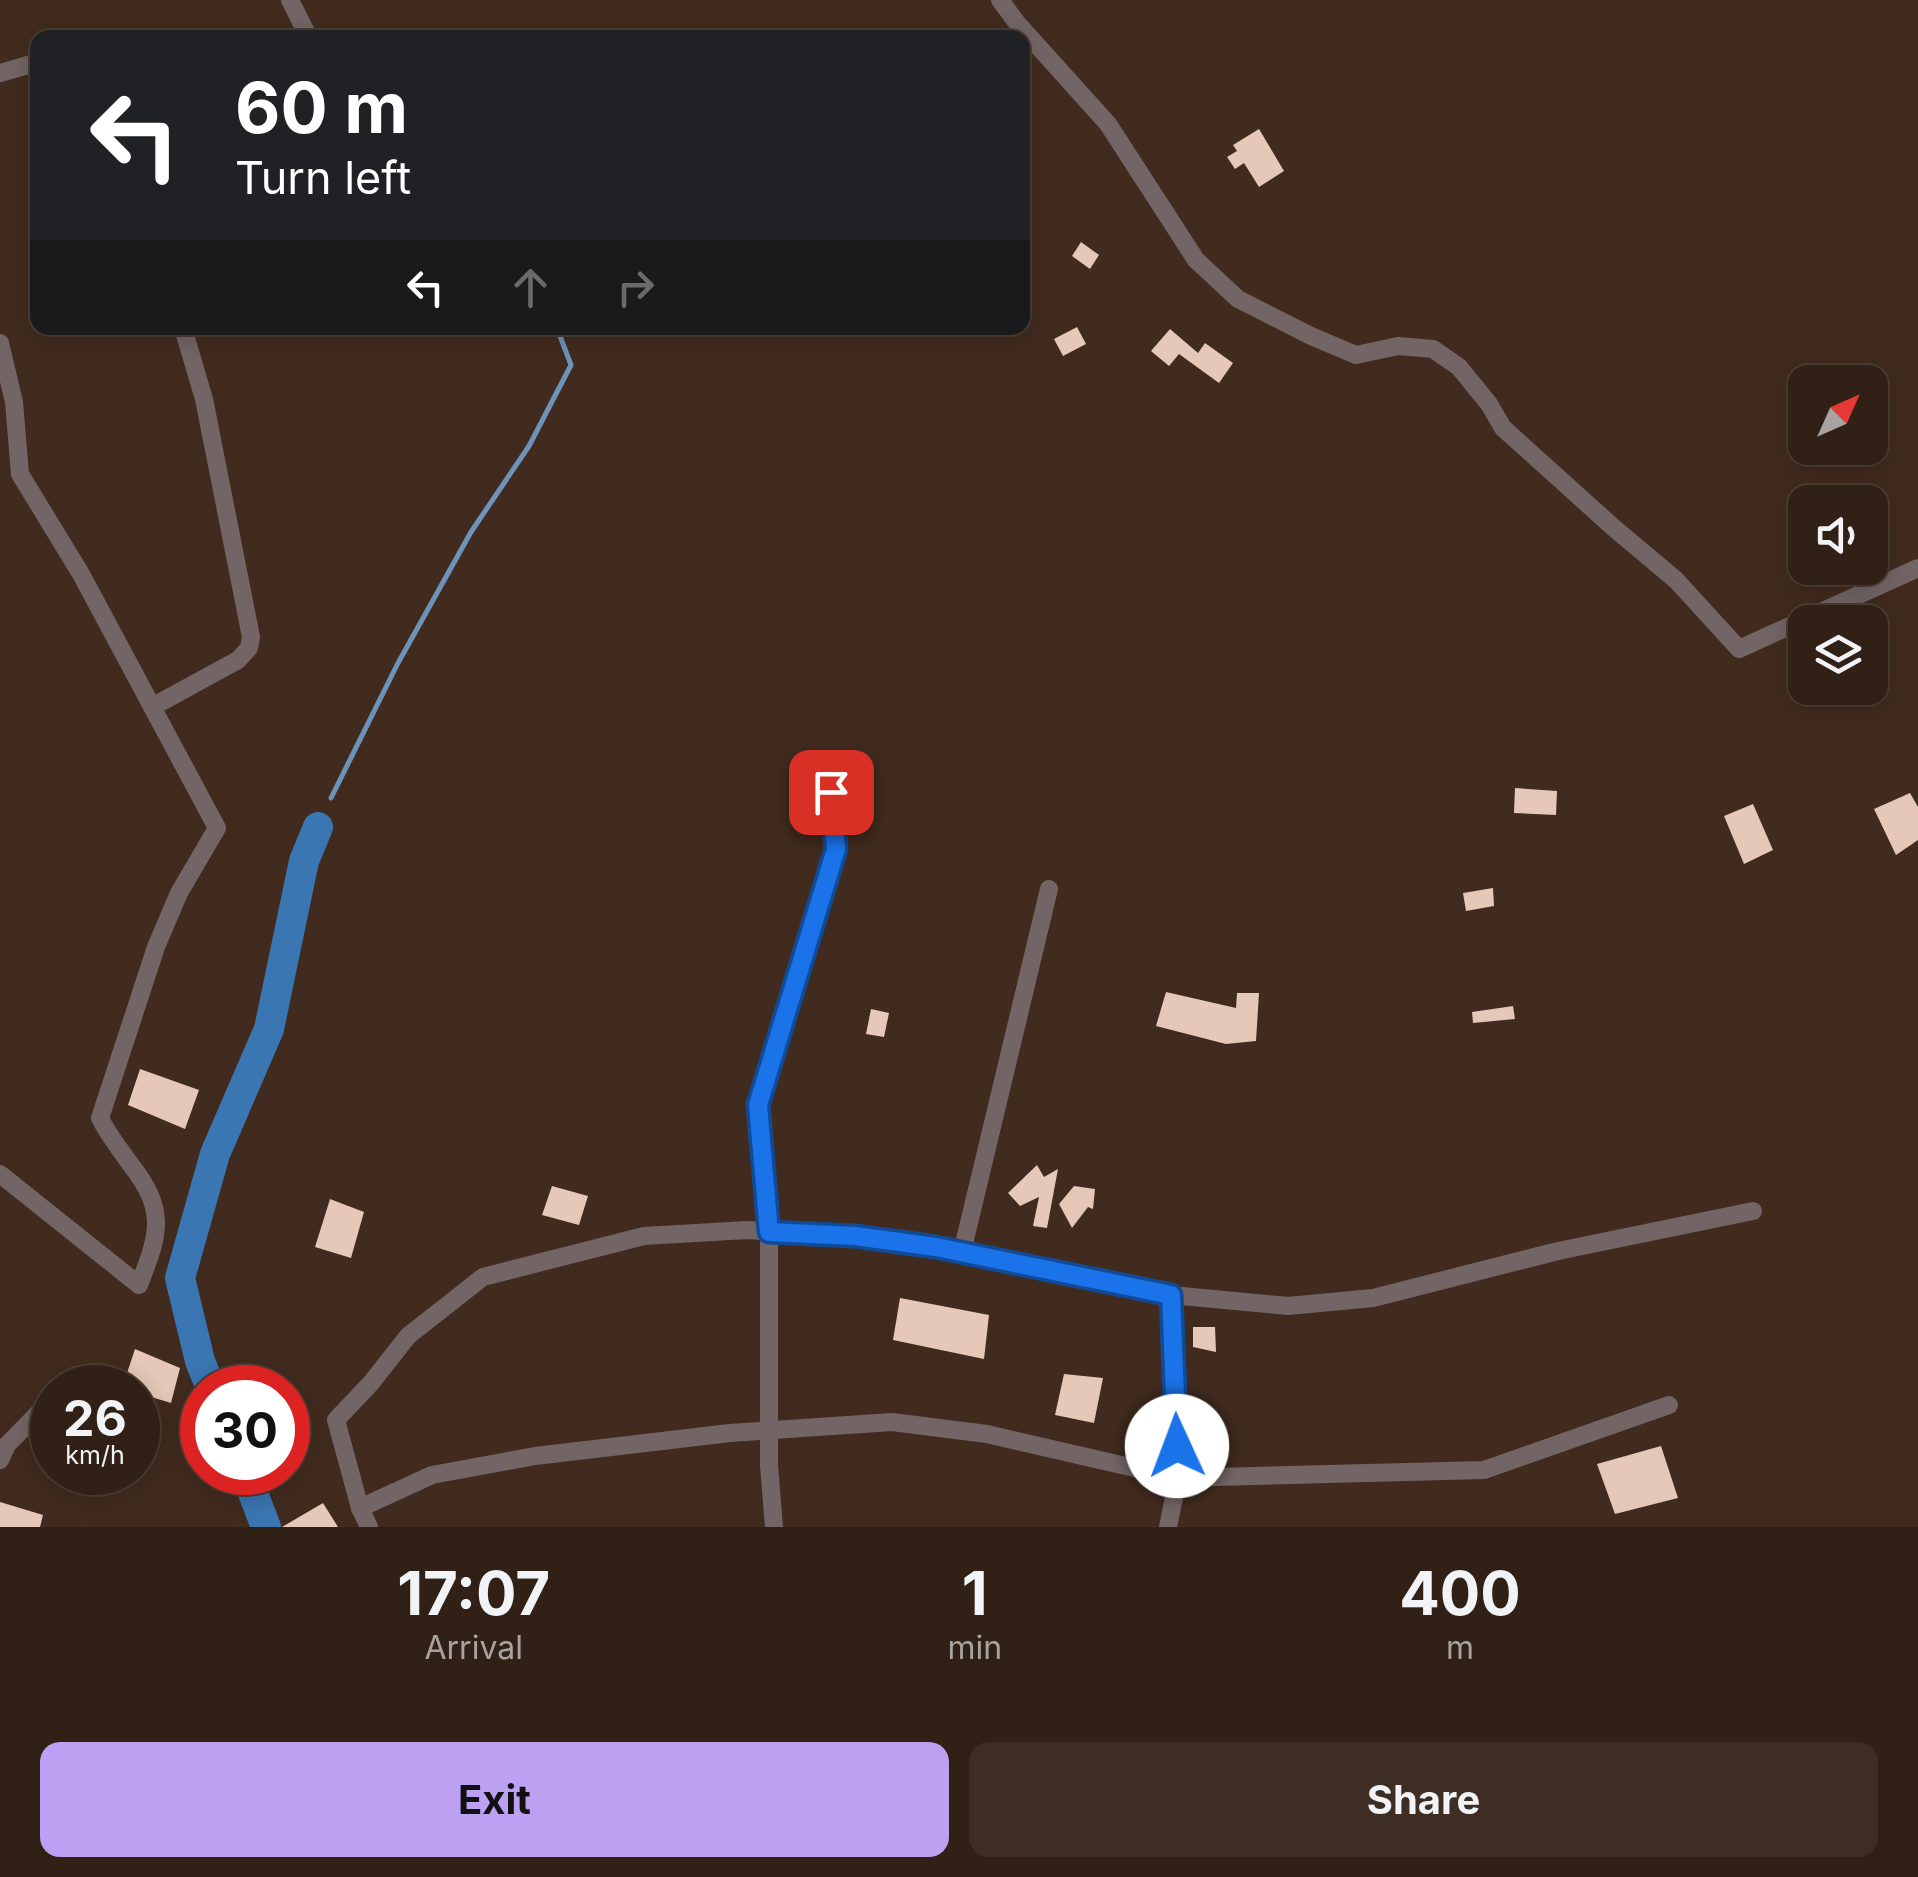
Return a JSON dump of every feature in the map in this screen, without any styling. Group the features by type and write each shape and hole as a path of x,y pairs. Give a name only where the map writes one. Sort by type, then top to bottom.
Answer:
{"street":[{"path":"290,0 305,30"},
{"path":"1000,0 1022,30"},
{"path":"1030,38 1108,124 1196,260 1238,299 1356,355 1398,346 1433,349 1459,367 1503,428 1676,580 1739,649 1918,568"},
{"path":"0,73 30,64"},
{"path":"152,706 238,660 249,648 251,637 204,399 185,335"},
{"path":"0,343 14,402 20,474 80,574 217,828 179,892 156,947 100,1118 106,1132 140,1176 158,1211 153,1250 139,1285 0,1174"},
{"path":"774,1527 769,1232 758,1105 836,849 831,792"},
{"path":"962,1252 1049,889"},
{"path":"368,1527 336,1420 408,1336 483,1277 644,1236 747,1230 855,1236 962,1252 1171,1295 1288,1306 1373,1298 1558,1251 1753,1211"},
{"path":"1168,1527 1178,1478 1171,1295"},
{"path":"360,1508 432,1475 534,1456 892,1422 987,1434 1178,1478 1484,1470 1669,1405"},
{"path":"0,1460 7,1444 30,1421"}],"building":[{"path":"1259,129 1284,171 1259,187 1244,163 1235,169 1227,157 1237,151 1233,145"},
{"path":"1081,242 1099,255 1090,269 1072,256"},
{"path":"1077,327 1086,344 1063,356 1054,339"},
{"path":"1170,329 1198,353 1205,343 1233,363 1219,383 1179,354 1169,366 1151,351"},
{"path":"1515,788 1557,791 1556,815 1514,813"},
{"path":"1910,793 1918,807 1918,840 1896,855 1874,809"},
{"path":"1753,804 1773,850 1744,864 1724,816"},
{"path":"1493,888 1494,906 1466,911 1463,893"},
{"path":"1166,992 1236,1008 1237,993 1259,993 1256,1041 1226,1044 1156,1026"},
{"path":"1513,1006 1515,1019 1473,1023 1472,1012"},
{"path":"871,1009 889,1013 884,1037 866,1034"},
{"path":"140,1069 199,1090 185,1129 128,1105"},
{"path":"1037,1165 1044,1177 1058,1169 1047,1228 1033,1226 1039,1197 1020,1206 1008,1193"},
{"path":"552,1186 588,1196 579,1225 542,1215"},
{"path":"1074,1186 1095,1189 1093,1209 1088,1207 1072,1228 1059,1204"},
{"path":"330,1199 364,1212 351,1258 315,1247"},
{"path":"900,1298 989,1315 984,1359 893,1340"},
{"path":"1193,1327 1215,1327 1216,1352 1193,1347"},
{"path":"135,1349 180,1368 171,1403 160,1400 160,1365 130,1365"},
{"path":"1064,1374 1103,1378 1094,1423 1055,1415"},
{"path":"1661,1446 1678,1498 1615,1514 1597,1464"},
{"path":"0,1502 43,1515 40,1527 0,1527"},
{"path":"323,1503 338,1527 282,1527"}],"waterway":[{"path":"331,798 398,663 471,532 529,446 571,365 560,335"},
{"path":"202,1365 180,1278 215,1154 269,1029 304,861 318,827"},
{"path":"254,1495 266,1527"}],"route":[{"path":"831,792 836,849 758,1105 769,1232 855,1236 936,1247 1171,1295 1177,1446"}]}
